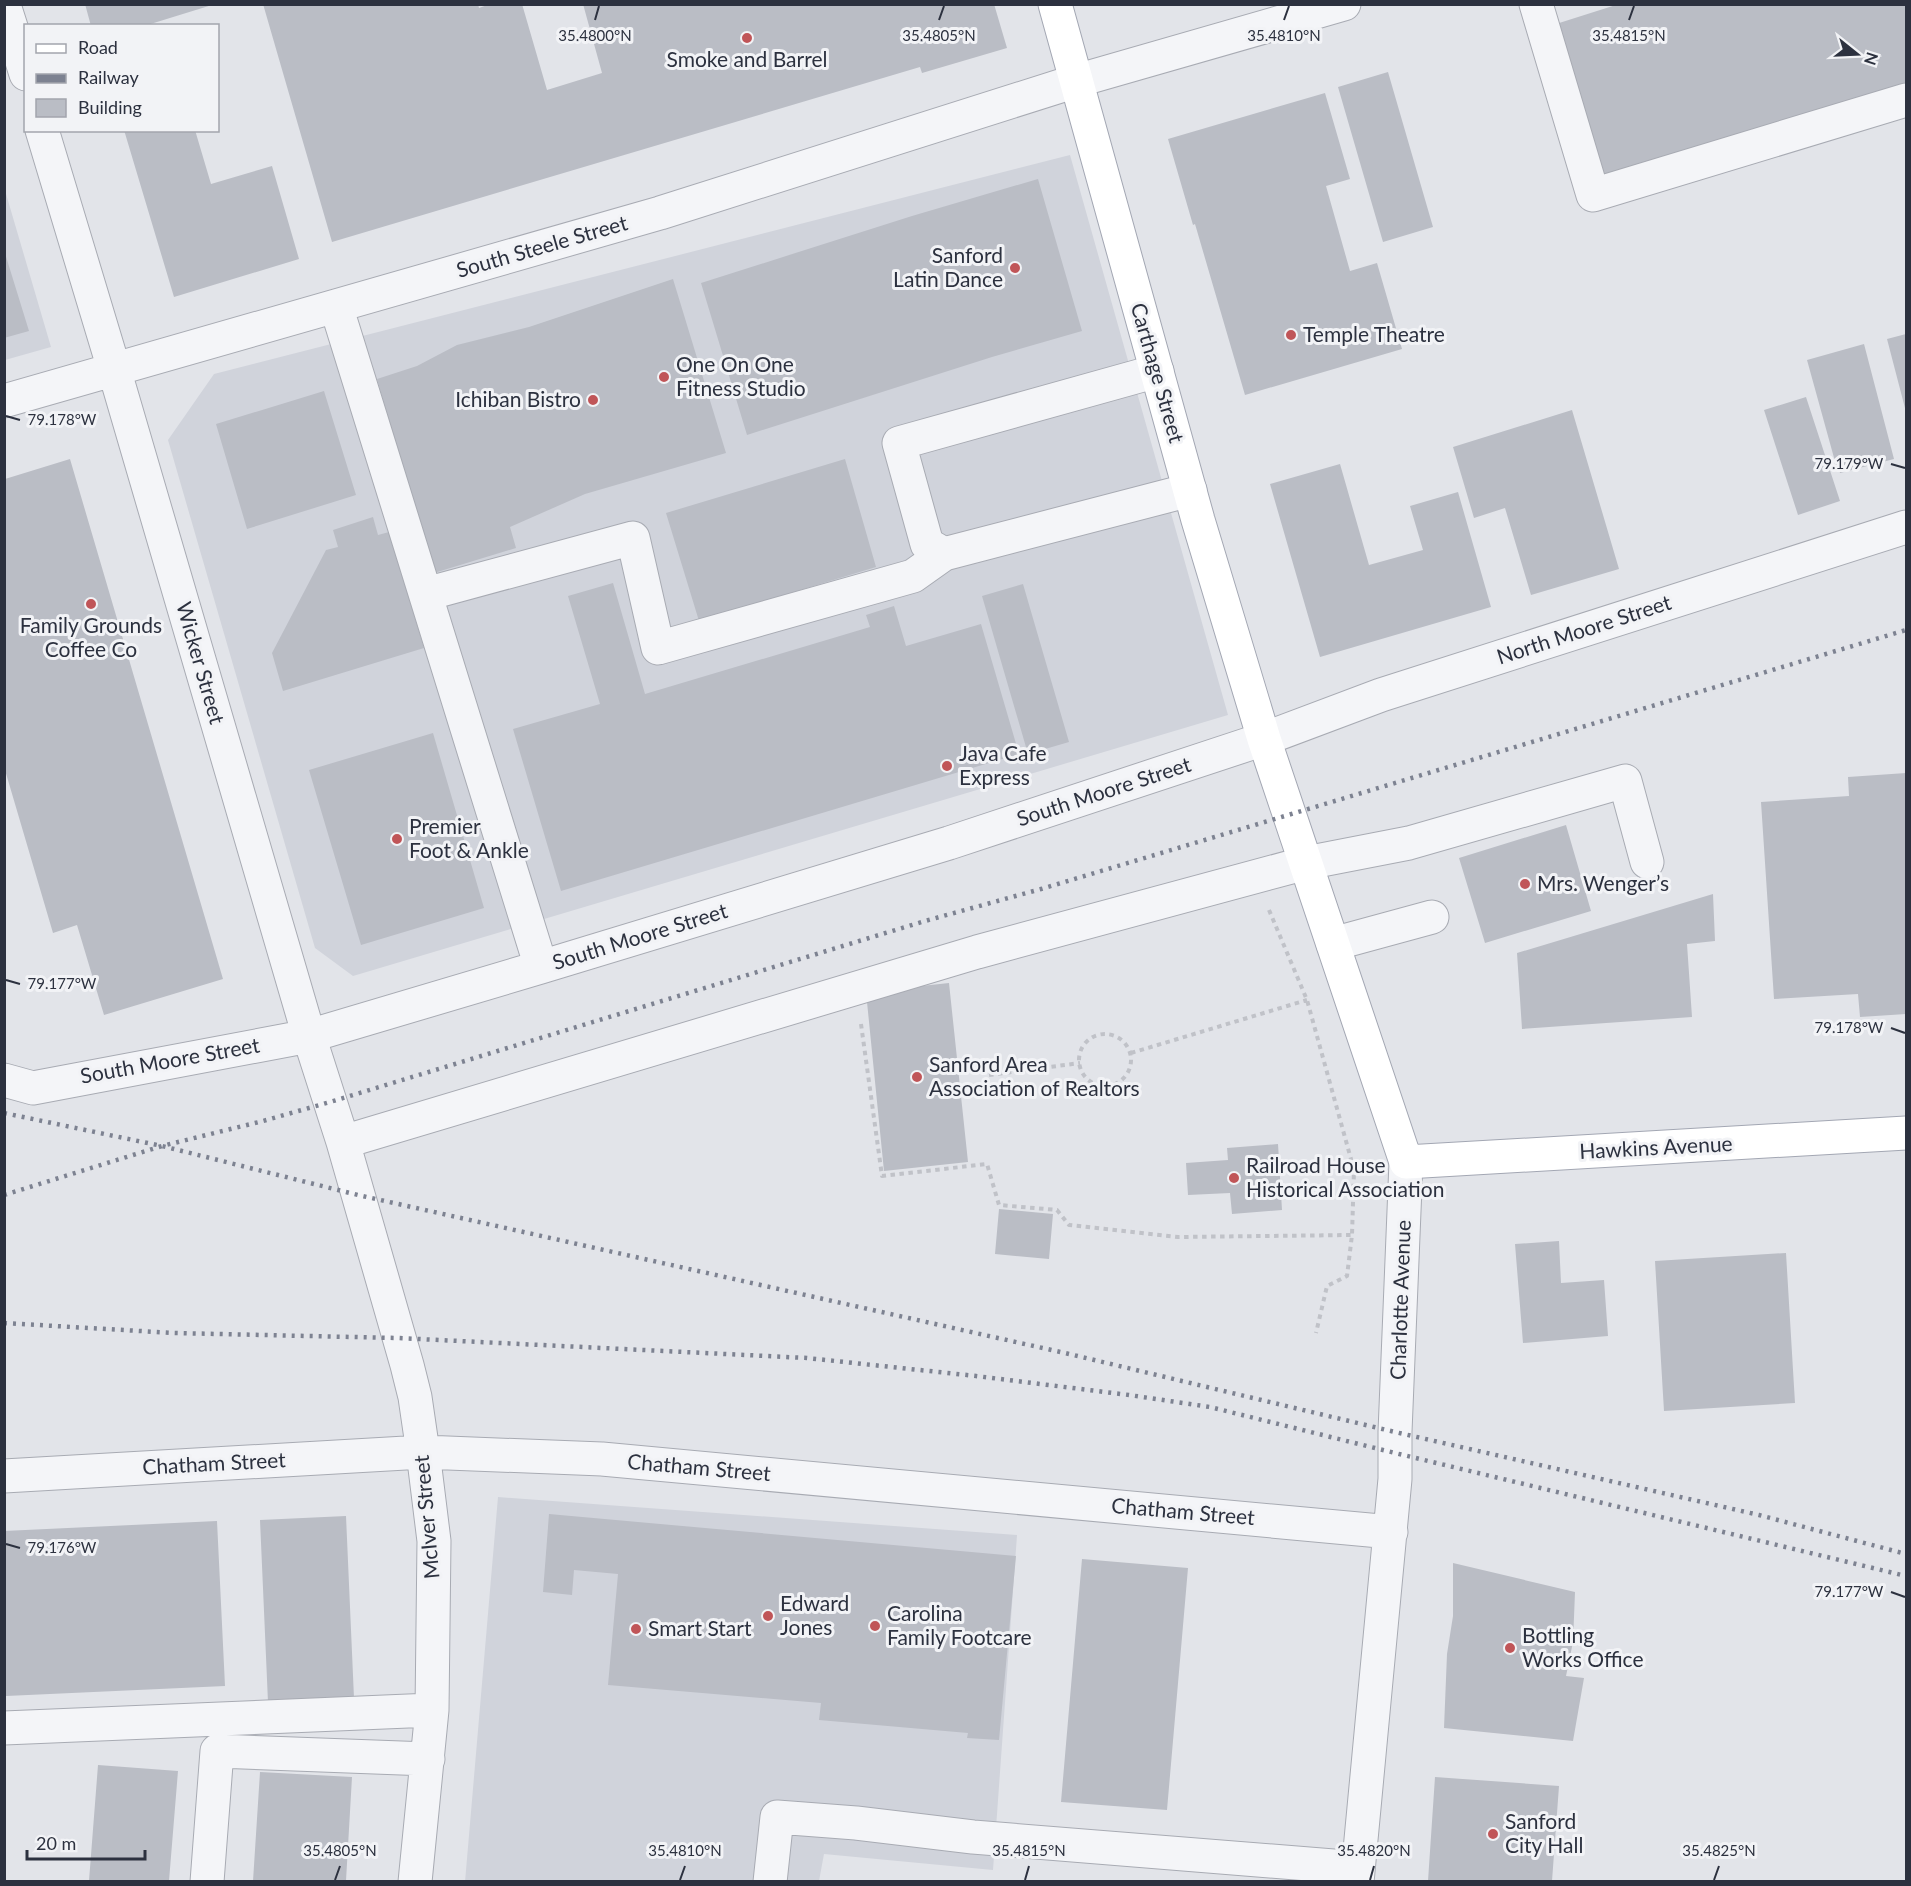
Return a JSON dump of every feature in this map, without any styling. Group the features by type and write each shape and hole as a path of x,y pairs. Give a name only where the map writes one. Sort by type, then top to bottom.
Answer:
{"main road":[{"name":"Carthage Street","path":"1055,4 1190,490 1264,739"},
{"name":"Charlotte Avenue","path":"1264,739 1406,1162"},
{"name":"Hawkins Avenue","path":"1406,1162 1906,1133"}],"street":[{"name":"South Steele Street","path":"4,401 660,213 1076,81 1344,4"},
{"path":"1536,4 1593,195 1906,100"},
{"path":"4,5 24,68"},
{"name":"Wicker Street","path":"43,132 358,1195"},
{"path":"336,306 541,967"},
{"path":"944,554 927,544 899,443 1157,371"},
{"path":"426,594 633,538 658,648 913,576 944,554 1190,490"},
{"name":"North Moore Street","path":"1264,739 1381,695 1906,527"},
{"name":"South Moore Street","path":"4,1080 33,1088 309,1036 949,843 1264,739"},
{"path":"343,1142 966,955 1306,863 1409,843 1625,781 1647,862"},
{"path":"1333,944 1432,917"},
{"name":"Charlotte Avenue","path":"1358,1875 1395,1479 1406,1162"},
{"name":"McIver Street","path":"358,1195 416,1397 434,1541 432,1710 416,1881"},
{"name":"Chatham Street","path":"4,1476 423,1452 602,1459 1391,1532"},
{"path":"4,1728 432,1710"},
{"path":"207,1881 217,1752 428,1759"},
{"path":"770,1881 777,1817 856,1823 973,1837 1358,1875"}],"path":[{"path":"1267,905 1307,1000 1354,1170 1352,1235 1347,1276 1328,1286 1316,1333"},
{"path":"1131,1053 1307,1000"},
{"path":"861,1019 882,1176 987,1164 999,1204 1057,1210 1069,1225 1178,1237 1352,1235"},
{"path":"1105,1034 1121,1039 1131,1053 1129,1070 1124,1077 1110,1085 1102,1085 1087,1078 1080,1063 1083,1046 1096,1035 1105,1034"},
{"path":"989,1075 1080,1063"}],"shaded area":[{"path":"1070,155 1228,715 353,976 315,948 168,440 214,374"},
{"path":"4,187 51,347 5,360 4,360"},
{"path":"498,1497 1017,1535 993,1870 824,1854 819,1881 465,1882"}],"building":[{"path":"85,4 212,4 150,24 90,24"},
{"path":"263,4 478,4 479,8 490,4 522,4 547,90 602,73 583,4 994,4 1007,48 922,73 920,67 332,242"},
{"path":"1619,4 1906,4 1906,88 1603,180 1556,24"},
{"path":"1388,72 1433,227 1383,242 1338,87"},
{"path":"1325,93 1350,179 1326,186 1350,271 1377,263 1402,349 1245,395 1168,139"},
{"path":"125,132 196,132 211,184 272,166 299,259 174,297"},
{"path":"1038,179 1082,331 992,357 747,435 701,283 912,216"},
{"path":"4,250 29,331 4,338"},
{"path":"673,279 726,453 585,494 510,527 516,548 434,573 377,379 417,366 457,345 529,327"},
{"path":"1906,334 1906,412 1887,339"},
{"path":"1864,344 1894,459 1840,473 1807,360"},
{"path":"324,391 356,495 247,529 216,424"},
{"path":"1806,397 1840,501 1798,515 1764,410"},
{"path":"1572,410 1619,569 1531,595 1505,508 1474,518 1453,447"},
{"path":"70,459 223,979 104,1015 77,925 53,933 5,770 5,479"},
{"path":"845,459 876,567 699,621 666,513"},
{"path":"1340,464 1369,565 1423,550 1410,506 1458,492 1491,607 1320,657 1270,484"},
{"path":"373,517 378,535 389,532 424,648 283,691 272,653 326,550 338,547 333,530"},
{"path":"613,583 645,694 870,627 866,615 894,606 906,646 981,624 1019,754 561,891 513,729 600,704 568,596"},
{"path":"1023,584 1069,742 1028,754 982,596"},
{"name":"Premier Foot & Ankle","path":"433,733 484,908 361,945 309,770"},
{"path":"1906,773 1906,1014 1860,1017 1858,994 1774,999 1761,802 1849,796 1848,777"},
{"name":"Mrs. Wenger’s","path":"1566,825 1591,911 1485,943 1459,858"},
{"path":"1713,894 1715,941 1687,944 1692,1017 1522,1029 1517,953"},
{"name":"Sanford Area Association of Realtors","path":"949,983 968,1162 884,1171 866,992"},
{"name":"Railroad House Historical Association","path":"1278,1144 1282,1210 1232,1214 1230,1193 1188,1195 1186,1163 1228,1160 1227,1148"},
{"path":"999,1209 1053,1214 1049,1259 995,1254"},
{"path":"1559,1241 1561,1283 1604,1280 1608,1336 1523,1343 1515,1244"},
{"path":"1786,1253 1795,1403 1664,1411 1655,1261"},
{"path":"549,1514 1016,1556 999,1740 967,1738 968,1733 819,1720 821,1703 608,1685 618,1574 574,1570 572,1595 543,1592"},
{"path":"346,1516 354,1698 268,1702 260,1520"},
{"path":"217,1521 225,1686 6,1696 4,1531"},
{"path":"1082,1559 1188,1568 1167,1810 1061,1802"},
{"path":"1453,1563 1575,1592 1573,1642 1566,1676 1584,1678 1573,1741 1444,1728 1447,1654 1453,1616"},
{"path":"98,1765 178,1771 169,1881 89,1881"},
{"path":"260,1772 352,1777 346,1881 253,1881"},
{"name":"Sanford City Hall","path":"1435,1777 1559,1786 1552,1881 1428,1881"}],"railway":[{"path":"4,1195 162,1146 330,1102 925,921 1041,889 1906,630"},
{"path":"4,1113 162,1146 358,1195 1065,1353 1395,1432 1759,1515 1906,1554"},
{"path":"4,1323 174,1333 398,1338 807,1358 1129,1395 1210,1407 1906,1576"}],"place":[{"name":"Smoke and Barrel","path":"747,38"},
{"name":"Sanford Latin Dance","path":"1015,268"},
{"name":"Temple Theatre","path":"1291,335"},
{"name":"One On One Fitness Studio","path":"664,377"},
{"name":"Ichiban Bistro","path":"593,400"},
{"name":"Family Grounds Coffee Co","path":"91,604"},
{"name":"Java Cafe Express","path":"947,766"},
{"name":"Premier Foot & Ankle","path":"397,839"},
{"name":"Mrs. Wenger’s","path":"1525,884"},
{"name":"Sanford Area Association of Realtors","path":"917,1077"},
{"name":"Railroad House Historical Association","path":"1234,1178"},
{"name":"Edward Jones","path":"768,1616"},
{"name":"Carolina Family Footcare","path":"875,1626"},
{"name":"Smart Start","path":"636,1629"},
{"name":"Bottling Works Office","path":"1510,1648"},
{"name":"Sanford City Hall","path":"1493,1834"}]}
